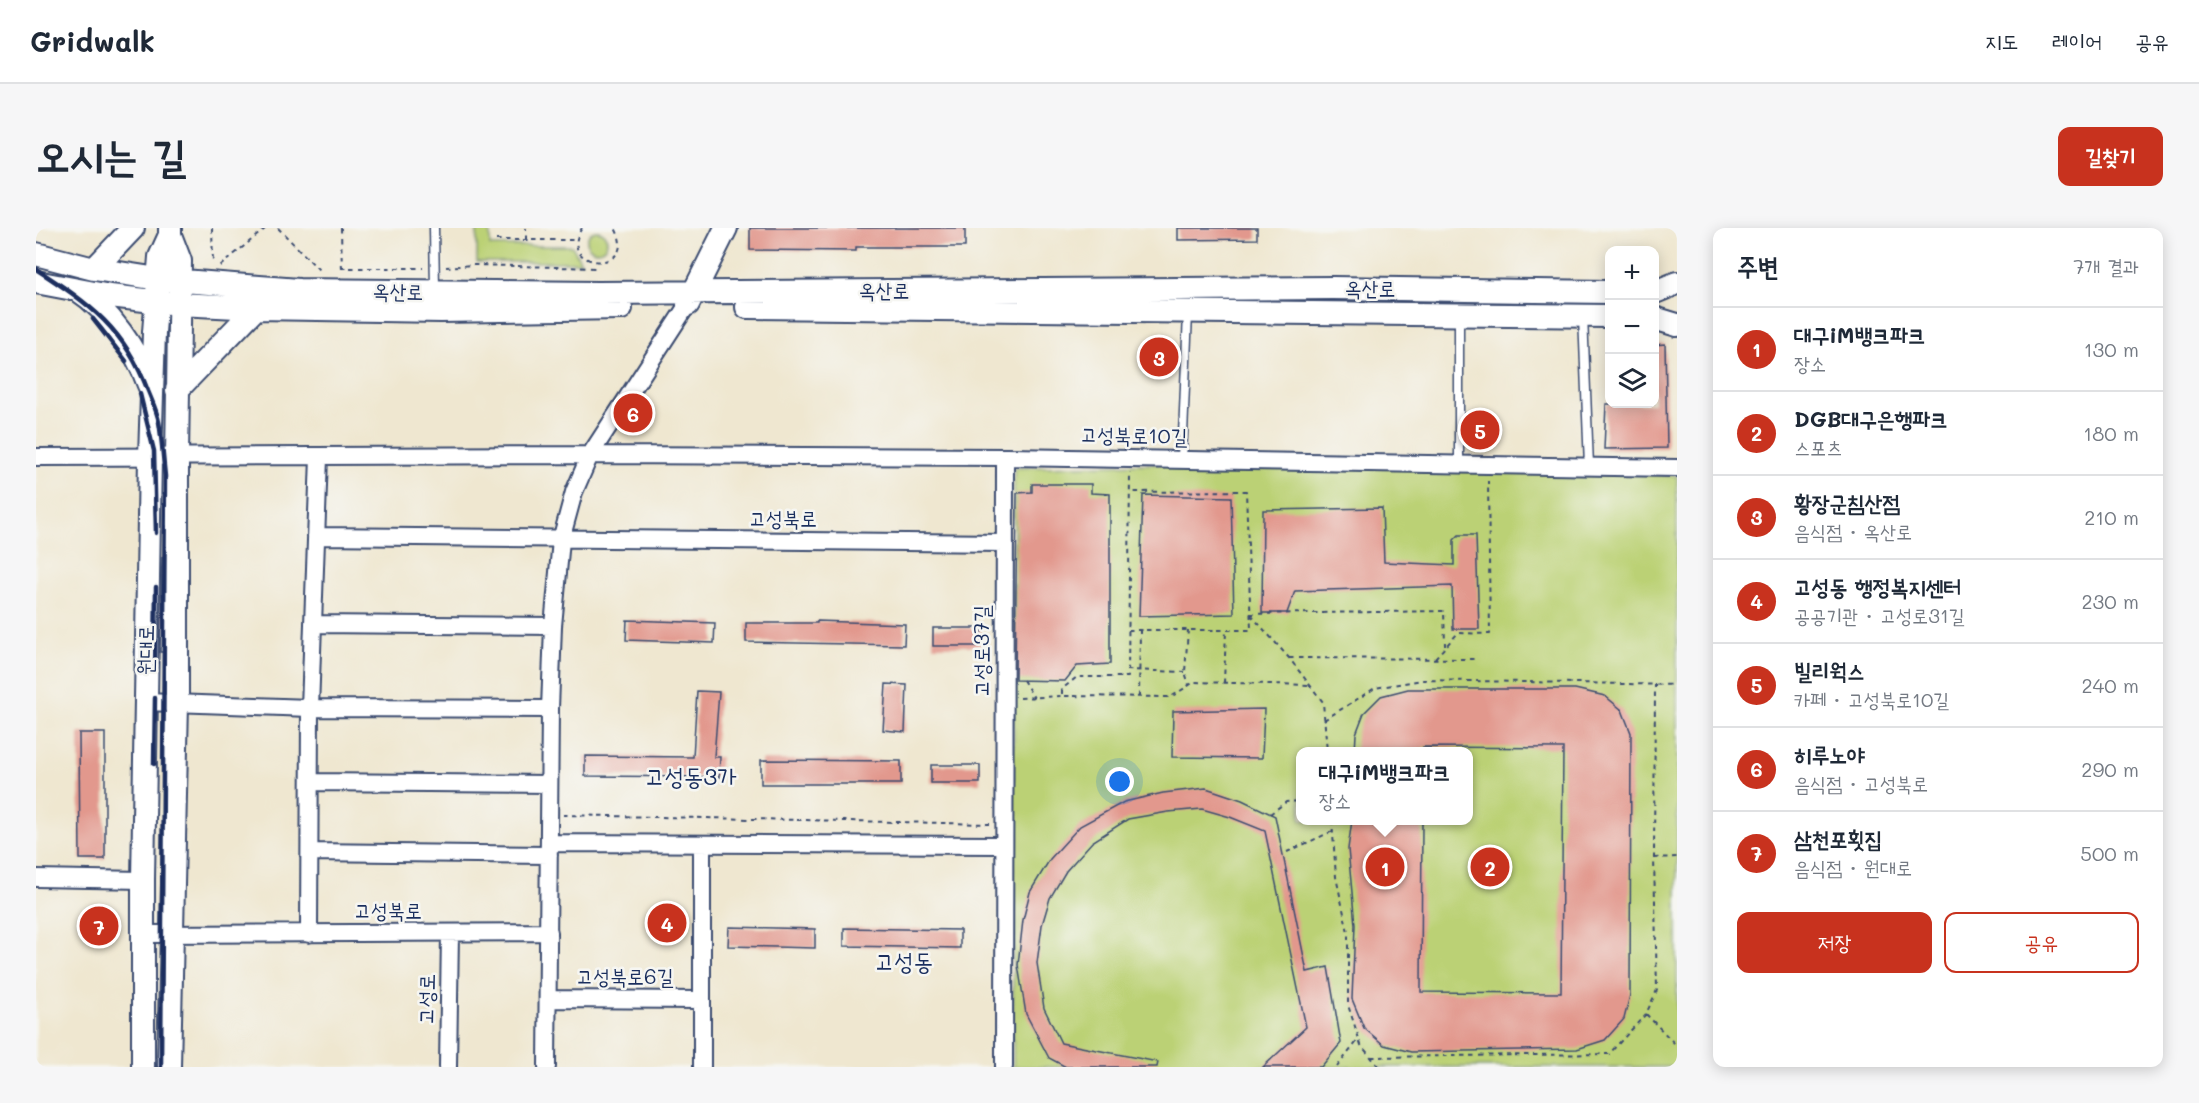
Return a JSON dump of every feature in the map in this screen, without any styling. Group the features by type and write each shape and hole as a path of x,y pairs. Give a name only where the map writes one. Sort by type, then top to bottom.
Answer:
{"main road":[{"path":"94,269 133,228"},
{"path":"690,300 726,228"},
{"name":"원대로","path":"143,1067 145,702 152,394 168,291 180,261 170,231"},
{"path":"36,254 168,291"},
{"name":"옥산로","path":"36,282 77,290 268,289 1188,311 1605,316"},
{"path":"1659,290 1677,283"},
{"name":"옥산로","path":"168,291 256,308 441,311 690,300 1252,288 1605,292"},
{"path":"77,290 93,300 138,359 152,394"},
{"name":"원대로","path":"168,291 177,390 177,703 169,1067"},
{"path":"1659,292 1677,293"},
{"path":"177,390 256,308"},
{"path":"1659,317 1677,317"},
{"path":"1659,319 1677,325"}],"street":[{"path":"547,1067 550,709 553,626 561,540 574,492 590,455 690,300"},
{"path":"36,457 590,455"},
{"name":"고성북로10길","path":"590,455 1130,458 1677,468"},
{"path":"309,933 310,708 319,457"},
{"name":"고성로37길","path":"1004,1067 1005,457"},
{"name":"고성북로","path":"316,536 1005,543"},
{"path":"313,624 553,626"},
{"path":"145,702 310,708 550,709"},
{"path":"310,782 549,784"},
{"path":"310,852 549,849 702,844 1005,846"},
{"path":"702,844 702,1067"},
{"path":"36,878 143,880"},
{"name":"고성북로","path":"145,934 549,932"},
{"name":"고성로","path":"448,1067 450,933"},
{"name":"고성북로6길","path":"549,999 702,1000"}],"lane":[{"path":"434,228 435,293"},
{"path":"1182,459 1188,311"},
{"path":"1459,314 1459,464"},
{"path":"1583,315 1589,466"}],"path":[{"path":"212,228 214,272 266,228"},
{"path":"278,228 325,275 314,275"},
{"path":"341,228 342,275"},
{"path":"526,228 526,240"},
{"path":"582,228 577,240 578,247 585,258 598,263 611,259 619,248 619,234 615,228"},
{"path":"496,240 577,240"},
{"path":"341,268 473,265 598,268"},
{"path":"1062,696 1062,689 1077,677 1128,677 1130,458"},
{"path":"1435,658 1458,633 1491,634 1488,465"},
{"path":"1128,630 1251,630 1246,491 1130,492"},
{"path":"1250,614 1444,611 1445,646"},
{"path":"1250,614 1289,658 1323,702 1326,747"},
{"path":"1138,697 1140,630"},
{"path":"1188,630 1185,672 1189,685"},
{"path":"1224,683 1226,630"},
{"path":"1289,658 1477,659"},
{"path":"1128,670 1185,672"},
{"path":"1023,680 1034,698"},
{"path":"1324,720 1375,688 1422,680 1677,685"},
{"path":"1005,699 1062,696 1171,697 1194,682 1310,686"},
{"path":"1371,1057 1608,1054 1646,1014 1657,990 1654,858 1655,684"},
{"path":"1270,814 1286,802 1296,801"},
{"path":"549,815 1004,824"},
{"path":"1332,825 1336,878 1348,932 1348,1005 1361,1045 1378,1067"},
{"path":"1287,852 1333,831"},
{"path":"1654,858 1677,857"},
{"path":"1646,1014 1677,1046"},
{"path":"1337,1067 1359,1039"}],"green space":[{"path":"477,228 490,228 490,246 572,246 581,262 477,262"},
{"path":"597,231 604,234 607,241 604,248 597,251 590,248 587,241 590,234"},
{"path":"1139,464 1439,467 1677,476 1677,1067 1013,1067 1014,468"}],"building":[{"path":"750,228 965,228 965,247 856,247 856,251 750,250"},
{"path":"1178,228 1257,228 1257,239 1178,240"},
{"path":"1665,344 1667,448 1604,449 1606,408 1659,408 1659,345"},
{"path":"1032,484 1091,484 1091,493 1110,494 1110,664 1077,666 1065,681 1015,680 1017,493 1032,492"},
{"path":"1143,495 1231,497 1234,614 1139,616"},
{"path":"1382,508 1384,562 1454,565 1454,540 1459,535 1476,535 1479,629 1453,629 1452,586 1295,591 1287,613 1262,613 1263,510"},
{"path":"162,557 164,557 164,652 160,652"},
{"path":"627,620 715,623 714,643 626,640"},
{"path":"817,621 905,624 904,645 746,642 746,623 817,623"},
{"path":"933,628 981,628 981,646 933,646"},
{"path":"886,684 907,685 905,732 883,730"},
{"path":"1408,689 1575,689 1605,696 1622,710 1631,733 1630,995 1624,1019 1605,1040 1577,1049 1411,1052 1384,1045 1364,1028 1352,999 1355,925 1348,849 1351,825 1422,825 1421,992 1561,993 1563,748 1355,747 1356,734 1364,713 1381,696"},
{"path":"697,691 719,692 714,757 720,757 719,777 585,776 585,756 693,757"},
{"path":"1264,709 1262,758 1172,757 1173,711"},
{"path":"79,733 105,733 105,859 80,859"},
{"path":"761,760 901,761 901,784 761,784"},
{"path":"931,765 980,765 980,783 931,783"},
{"path":"1206,788 1242,800 1275,816 1307,972 1328,967 1341,1043 1321,1067 1263,1067 1306,1027 1265,831 1202,809 1128,819 1092,842 1066,871 1050,898 1042,925 1037,963 1044,1008 1061,1043 1158,1062 1157,1067 1066,1067 1049,1058 1026,1014 1018,965 1023,920 1030,892 1050,859 1080,826 1124,802 1163,793"},
{"path":"729,927 815,929 815,948 728,946"},
{"path":"844,928 960,930 960,948 844,946"}],"railway":[{"path":"36,269 73,294 117,334 139,369 156,410 160,428 165,476 161,1067"},
{"path":"93,319 126,361"},
{"path":"140,394 154,451 156,533"},
{"path":"155,668 156,587"},
{"path":"154,764 155,698"}],"place":[{"name":"황장군침산점","path":"1159,357"},
{"name":"히루노야","path":"633,413"},
{"name":"빌리웍스","path":"1480,430"},
{"name":"대구iM뱅크파크","path":"1385,867"},
{"name":"DGB대구은행파크","path":"1490,867"},
{"name":"고성동 행정복지센터","path":"667,923"},
{"name":"삼천포횟집","path":"99,926"}],"district":[{"name":"고성동3가","path":"691,777"},
{"name":"고성동","path":"904,962"}]}
